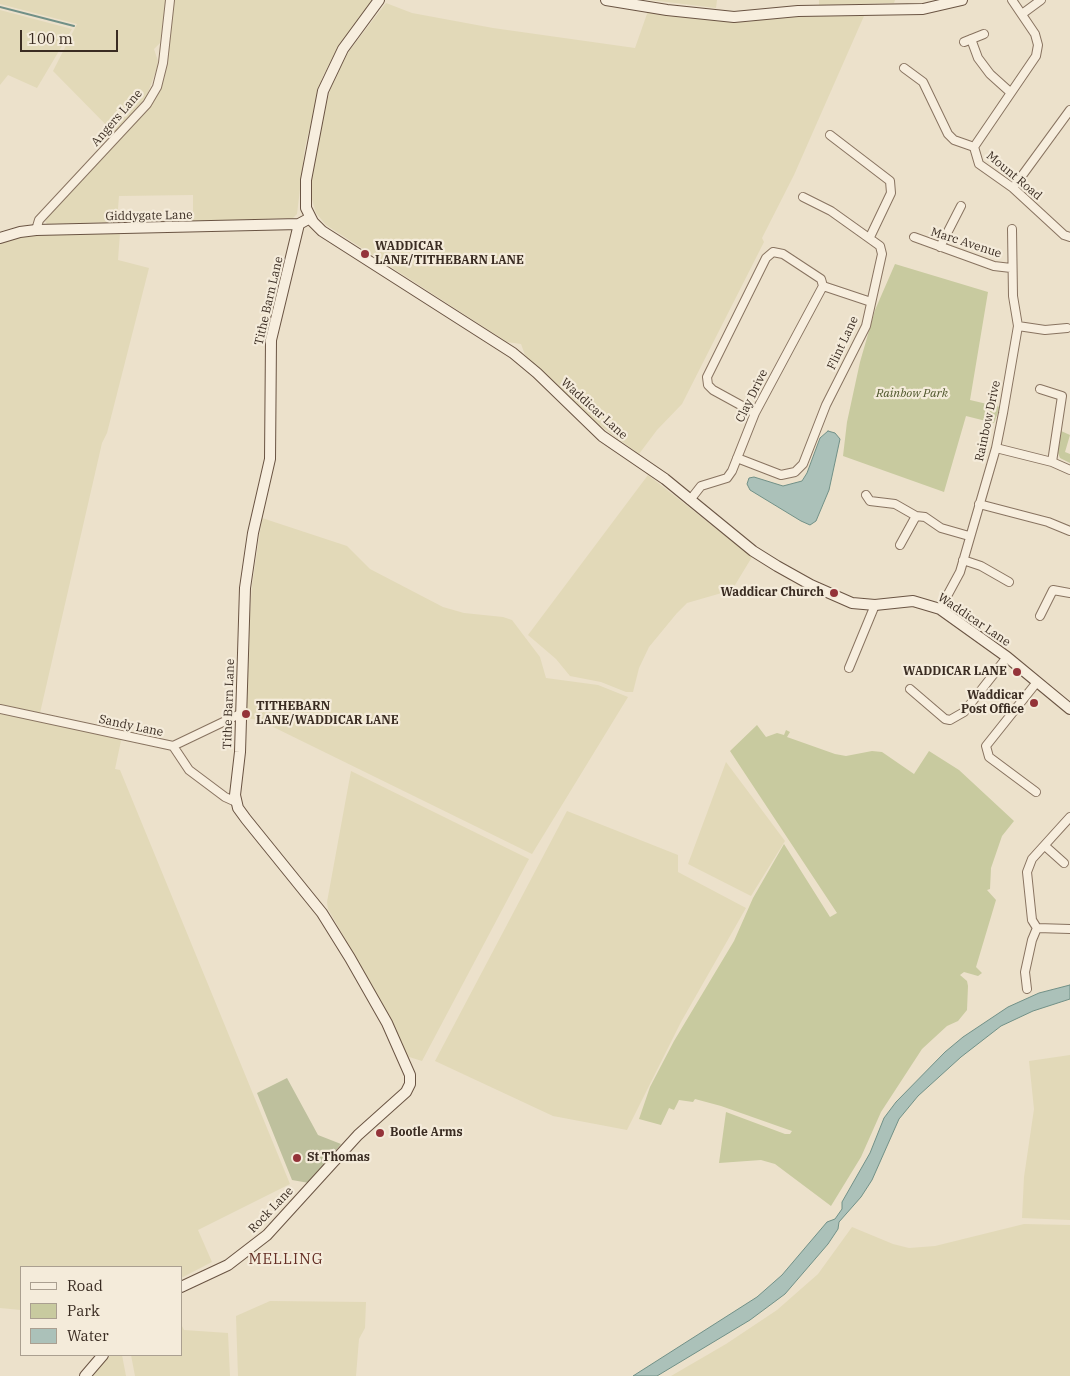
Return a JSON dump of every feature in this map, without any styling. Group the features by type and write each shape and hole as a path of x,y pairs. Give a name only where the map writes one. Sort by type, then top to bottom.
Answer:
{"street":[{"name":"Angers Lane","path":"36,230 39,220 147,104 157,87 170,0"},
{"path":"299,224 310,218 305,201 306,180 323,91 343,49 379,0"},
{"path":"606,0 721,16 807,11 923,9 962,0"},
{"path":"904,68 923,82 948,134 954,140 974,147 1036,56 1038,45 1035,34 1012,0"},
{"path":"1022,14 1041,0"},
{"path":"984,34 967,41 990,74 1010,92"},
{"path":"1013,188 1070,110"},
{"path":"830,135 890,181 891,193 870,237"},
{"name":"Mount Road","path":"974,147 978,164 1013,188 1064,235 1070,238"},
{"name":"Flint Lane","path":"737,458 780,475 794,472 803,464 826,405 866,326 882,254 880,246 870,237 831,212 803,197"},
{"path":"940,247 961,206"},
{"name":"Waddicar Lane","path":"310,218 322,231 513,353 537,373 602,436 665,479 754,551 777,566 840,599 852,603 875,605 913,601 940,609 1007,657 1070,709"},
{"name":"Giddygate Lane","path":"0,238 20,232 36,230 299,224"},
{"name":"Tithe Barn Lane","path":"236,802 235,788 240,752 242,713 245,588 253,532 270,459 271,340 299,224"},
{"name":"Rainbow Drive","path":"940,609 954,586 996,448 1018,326 1011,268 1012,229"},
{"name":"Marc Avenue","path":"914,237 994,266 1011,268"},
{"path":"755,413 714,390 708,384 708,378 766,258 773,252 782,254 821,279 823,286 872,302"},
{"name":"Clay Drive","path":"690,500 701,486 727,478 755,413 823,286"},
{"path":"1018,326 1045,330 1067,328"},
{"path":"1040,389 1062,396 1052,462"},
{"path":"996,448 1052,462 1070,470"},
{"path":"866,495 870,501 895,504 916,516 926,516 941,528 970,536"},
{"path":"979,504 1048,522 1070,531"},
{"path":"900,545 916,516"},
{"path":"963,560 982,566 1009,582"},
{"path":"1040,616 1052,590 1070,593"},
{"path":"849,668 875,605"},
{"path":"910,689 945,719 950,720 964,712 1007,657"},
{"path":"1036,792 989,757 986,746 1037,682"},
{"name":"Sandy Lane","path":"0,710 173,746 189,770 225,797 236,802"},
{"path":"173,746 242,713"},
{"name":"Rock Lane","path":"182,1287 228,1265 267,1235 363,1131 406,1092 410,1084 410,1076 387,1023 322,913 271,852 242,814 236,802"},
{"path":"1037,928 1032,920 1026,872 1032,859 1070,816"},
{"path":"1045,846 1064,862"},
{"path":"1025,853 1032,859"},
{"path":"1037,928 1070,929"},
{"path":"1027,989 1025,972 1032,940 1037,928"},
{"path":"85,1376 102,1356"}],"shaded area":[{"path":"0,0 166,0 160,43 154,49 158,61 157,68 146,98 114,133 53,71 77,24 0,4"},
{"path":"174,0 374,0 335,53 322,78 305,147 297,214 293,218 193,221 193,195 119,196 117,222 47,224 45,221 52,212 156,98 164,80"},
{"path":"650,0 717,0 716,8"},
{"path":"819,0 895,0 894,3 819,5"},
{"path":"386,3 412,13 493,28 635,48 648,11 746,22 801,15 864,16 794,175 762,238 764,242 682,404 657,430 639,454 595,422 525,355 521,344 507,342 326,225 316,213 311,196 312,178 321,123 334,76 349,51"},
{"path":"0,10 72,29 37,88 8,75 0,85"},
{"path":"120,233 118,260 149,268 107,433 102,443 40,713 0,704 0,244 23,236"},
{"path":"648,475 752,557 732,590 687,603 677,613 649,647 639,668 633,692 626,692 601,682 570,676 556,659 528,635"},
{"path":"262,518 347,546 370,569 443,607 464,613 503,617 512,620 540,657 546,678 598,685 628,697 532,854 259,720 246,718 252,585"},
{"path":"0,712 122,736 115,769 120,770 290,1184 198,1230 212,1262 182,1277 182,1266 20,1266 20,1310 0,1308"},
{"path":"726,762 785,841 751,896 688,864"},
{"path":"351,771 529,859 422,1061 406,1056 388,1014 328,909 327,902"},
{"path":"567,811 678,855 678,872 746,908 681,1022 627,1130 553,1116 435,1061"},
{"path":"1070,1055 1070,1220 1022,1218 1024,1177 1034,1109 1029,1061"},
{"path":"1024,1224 1070,1225 1070,1376 671,1376 726,1344 777,1310 818,1274 852,1227 893,1244 909,1248 935,1246"},
{"path":"270,1301 366,1302 365,1328 359,1339 356,1376 238,1376 236,1316"},
{"path":"182,1326 184,1330 228,1333 230,1376 135,1376 131,1356 182,1356"},
{"path":"110,1356 122,1356 126,1376 89,1376"}],"green space":[{"name":"Rainbow Park","path":"895,264 988,292 970,400 1000,407 994,423 966,416 944,492 843,456 847,422 860,362 875,310"},
{"path":"1061,431 1070,435 1065,452 1070,454 1070,463 1060,458 1058,453"},
{"path":"757,725 766,737 777,733 784,735 786,730 790,732 787,737 835,754 846,756 872,751 882,752 914,774 929,751 959,770 1014,821 1002,836 991,868 990,889 987,890 996,900 976,967 982,973 978,976 964,972 960,975 967,981 968,986 967,1010 958,1021 947,1026 922,1049 881,1112 861,1157 831,1206 775,1164 761,1160 719,1163 726,1112 785,1134 790,1134 792,1131 695,1099 693,1102 679,1100 674,1110 669,1108 661,1125 639,1119 650,1087 674,1041 734,941 753,898 784,844 830,917 837,913 730,751"},
{"path":"287,1078 318,1135 341,1144 309,1183 292,1180 257,1093"}],"water":[{"path":"828,431 835,433 840,439 829,490 816,521 810,525 801,521 750,490 747,484 749,478 754,477 783,486 802,481 807,473 820,438"},
{"path":"1070,985 1070,999 1033,1011 1001,1026 961,1057 918,1096 899,1119 872,1180 861,1197 839,1222 838,1229 828,1244 785,1294 750,1320 657,1376 633,1376 757,1297 782,1275 827,1222 835,1219 842,1209 842,1202 870,1153 884,1118 896,1102 945,1052 963,1037 1008,1007 1039,993"}],"waterway":[{"path":"0,7 74,26"}],"place":[{"name":"WADDICAR LANE/TITHEBARN LANE","path":"365,254"},
{"name":"Waddicar Church","path":"834,593"},
{"name":"WADDICAR LANE","path":"1017,672"},
{"name":"Waddicar Post Office","path":"1034,703"},
{"name":"TITHEBARN LANE/WADDICAR LANE","path":"246,714"},
{"name":"Bootle Arms","path":"380,1133"},
{"name":"St Thomas","path":"297,1158"}],"district":[{"name":"MELLING","path":"286,1260"}]}
